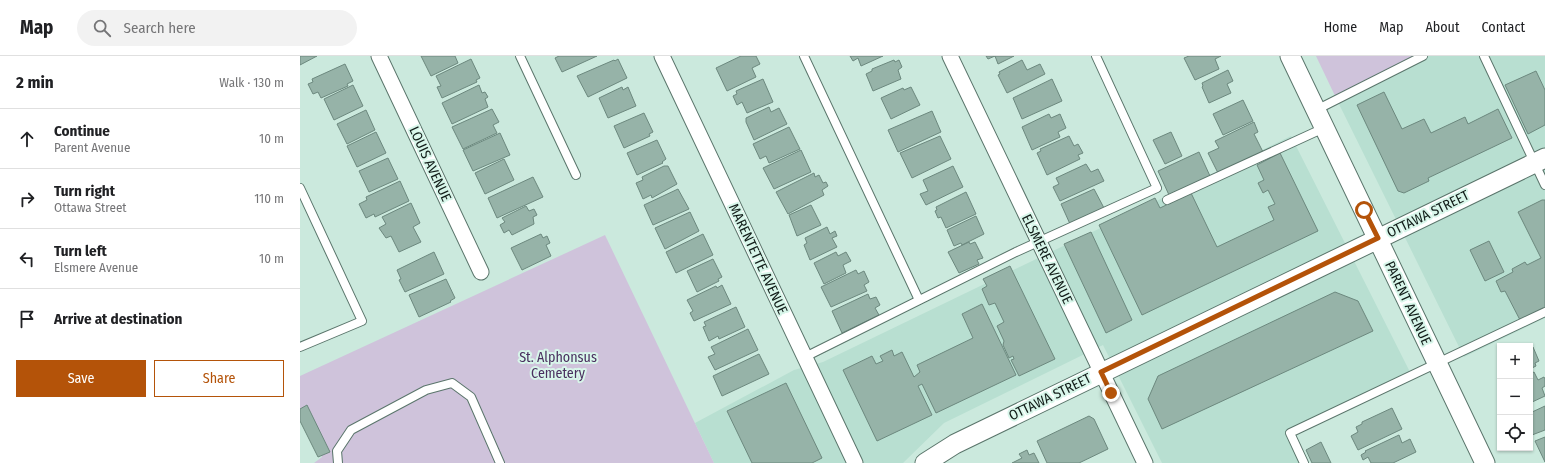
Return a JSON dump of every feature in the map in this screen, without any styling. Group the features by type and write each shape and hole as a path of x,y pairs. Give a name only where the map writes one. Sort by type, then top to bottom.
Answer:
{"street":[{"name":"LOUIS AVENUE","path":"379,56 481,272"},
{"name":"MARENTETTE AVENUE","path":"662,56 855,463"},
{"name":"ELSMERE AVENUE","path":"950,56 1145,463"},
{"name":"PARENT AVENUE","path":"1290,56 1485,463"},
{"name":"OTTAWA STREET","path":"925,463 955,444 1101,372 1540,161"}],"lane":[{"path":"520,56 576,175"},
{"path":"804,56 919,300"},
{"path":"805,357 1039,242 1157,188 1096,56"},
{"path":"1316,110 1423,56"},
{"path":"1484,56 1540,161 1545,185"},
{"path":"1167,200 1325,128"},
{"path":"300,188 362,321 300,346"},
{"path":"1304,463 1290,432 1545,312"},
{"path":"338,463 337,451 351,430 426,390 452,383 471,397 500,463"}],"shaded area":[{"path":"1422,56 1545,56 1545,318 1464,357 1337,100"},
{"path":"1291,136 1413,378 1290,432 1302,463 1162,463 1103,345 944,423 903,463 714,463 695,423 794,370 823,362"}],"green space":[{"path":"1316,56 1422,56 1337,100"},
{"name":"St. Alphonsus Cemetery","path":"605,235 714,463 314,463 322,457 300,417 300,376"}],"building":[{"path":"300,56 317,56 300,65"},
{"path":"421,56 455,56 458,63 431,76"},
{"path":"559,56 597,56 562,72 555,58"},
{"path":"741,56 756,56 760,64 752,68 756,77 727,91 716,68"},
{"path":"850,56 883,56 861,66 858,58 853,61"},
{"path":"986,56 995,56 988,59"},
{"path":"995,56 1014,56 998,64"},
{"path":"1189,56 1221,56 1215,59 1219,69 1195,80 1184,58"},
{"path":"471,59 480,78 476,80 477,82 442,98 437,87 441,86 436,76"},
{"path":"618,59 627,78 588,97 577,76"},
{"path":"894,60 895,62 899,60 902,67 898,70 901,79 873,91 866,74 872,71 872,69"},
{"path":"1022,60 1027,70 1040,64 1045,74 1007,93 998,75 1000,74 999,72"},
{"path":"345,64 353,81 347,84 348,86 321,98 318,92 313,94 308,84 313,82 312,79"},
{"path":"1228,70 1233,81 1227,84 1231,93 1209,103 1202,87 1202,83"},
{"path":"1536,71 1545,90 1545,125 1528,134 1505,85"},
{"path":"763,79 773,102 747,113 742,102 737,105 733,96 737,94 736,91"},
{"path":"1052,79 1062,101 1022,119 1013,98"},
{"path":"353,85 363,106 334,120 324,99"},
{"path":"479,85 482,93 485,92 488,97 485,99 488,107 452,124 442,103"},
{"path":"622,87 623,90 628,87 636,106 608,118 599,98"},
{"path":"911,87 920,105 891,119 881,98 903,88 904,90"},
{"path":"1384,92 1402,129 1424,119 1431,133 1465,117 1468,124 1498,109 1512,138 1428,178 1429,181 1404,193 1398,191 1357,105"},
{"path":"1243,100 1253,121 1223,135 1213,114"},
{"path":"769,107 771,112 779,108 787,124 754,140 746,122 746,118"},
{"path":"492,109 499,122 493,125 497,133 463,149 452,127"},
{"path":"366,110 375,130 347,144 337,124"},
{"path":"932,111 941,132 898,152 888,130"},
{"path":"644,113 653,132 649,134 650,136 624,148 614,126"},
{"path":"1049,114 1051,118 1060,114 1066,128 1058,132 1060,137 1032,150 1022,127"},
{"path":"1254,122 1258,132 1254,134 1263,152 1218,173 1208,153 1219,148 1215,141"},
{"path":"789,127 800,149 769,163 766,156 760,159 753,144"},
{"path":"376,132 386,153 357,167 347,146"},
{"path":"1171,132 1182,156 1165,164 1153,140"},
{"path":"500,133 510,155 473,171 463,150"},
{"path":"940,136 951,159 912,178 900,153"},
{"path":"1069,136 1074,146 1078,144 1083,153 1078,155 1080,159 1047,175 1037,153 1041,151 1040,149"},
{"path":"657,140 666,159 662,162 663,163 637,175 627,153"},
{"path":"801,150 811,172 774,189 763,168"},
{"path":"1199,152 1210,176 1169,195 1158,171"},
{"path":"1280,153 1318,231 1142,315 1099,225 1155,198 1160,208 1191,193 1217,247 1274,220 1268,207 1275,204 1268,190 1263,193 1258,183 1264,180 1257,165"},
{"path":"388,158 398,179 369,192 359,171"},
{"path":"504,159 514,180 485,194 475,173"},
{"path":"1086,164 1091,172 1098,169 1104,181 1060,201 1053,187 1059,184 1056,178"},
{"path":"664,166 668,166 677,184 652,198 651,195 643,199 636,183 643,180 642,177"},
{"path":"953,166 963,187 926,205 920,194 928,191 923,180"},
{"path":"814,173 815,177 819,175 823,183 826,182 828,186 822,190 824,195 788,214 776,192"},
{"path":"533,177 543,197 497,218 488,198"},
{"path":"400,181 409,201 375,217 374,214 366,218 359,204 367,200 366,197"},
{"path":"678,189 689,209 653,225 644,205"},
{"path":"1094,189 1104,208 1070,224 1061,204"},
{"path":"966,192 976,214 946,228 941,217 938,218 935,211 937,210 936,207"},
{"path":"1542,200 1545,200 1545,308 1520,320 1505,291 1501,292 1496,281 1513,272 1512,269 1525,262 1527,265 1541,258 1518,212"},
{"path":"411,203 420,223 413,227 421,242 399,252 391,236 386,238 379,228 386,224 382,217"},
{"path":"811,205 821,225 797,236 789,215"},
{"path":"526,206 529,211 534,209 537,215 533,217 534,224 512,235 509,230 504,233 500,225 505,222 502,218"},
{"path":"690,212 699,231 665,249 655,228"},
{"path":"976,216 984,234 962,245 961,243 954,246 947,230"},
{"path":"827,227 830,234 835,231 837,236 832,238 837,247 810,260 804,245 807,243 805,238"},
{"path":"1091,232 1132,320 1106,333 1064,244"},
{"path":"541,234 543,238 547,236 550,243 546,245 551,256 522,270 511,248"},
{"path":"703,234 713,255 676,273 666,252"},
{"path":"1489,241 1504,272 1485,281 1470,250"},
{"path":"969,242 970,244 975,242 983,258 977,260 979,264 959,273 948,252"},
{"path":"434,252 444,274 405,292 399,280 401,279 397,270"},
{"path":"836,252 838,256 846,252 851,261 843,265 846,273 824,284 814,263"},
{"path":"713,259 722,277 718,279 719,281 697,292 687,271"},
{"path":"1010,266 1055,359 1019,376 1011,360 1014,359 1013,356 1009,358 1003,345 1004,341 997,326 1004,322 995,303 989,305 982,289 987,286 983,279"},
{"path":"856,270 858,274 864,271 869,282 864,285 867,291 831,307 821,287"},
{"path":"446,279 455,298 450,301 451,302 419,317 409,295"},
{"path":"722,285 731,304 694,321 690,313 693,311 687,300 716,286 717,288"},
{"path":"1335,292 1358,301 1373,331 1162,429 1148,399 1158,376"},
{"path":"868,294 870,299 876,297 880,305 875,308 879,315 842,333 832,311"},
{"path":"982,304 1016,375 936,413 922,384 918,386 932,415 877,441 843,370 872,356 876,364 883,361 880,356 892,350 894,356 902,352 914,377 920,372 917,365 973,338 962,314"},
{"path":"736,307 745,327 719,339 718,336 709,341 703,327 706,326 704,322"},
{"path":"748,329 758,350 715,370 708,357 715,354 711,347"},
{"path":"1533,347 1539,361 1535,363 1536,366 1533,368"},
{"path":"759,354 769,374 722,396 713,376"},
{"path":"1533,372 1538,380 1544,377 1545,386 1542,388 1545,396 1533,402 1533,379"},
{"path":"786,383 822,458 812,463 752,463 727,411"},
{"path":"307,405 330,452 318,457 300,421 300,409"},
{"path":"1545,406 1545,430 1533,435 1533,415 1533,412"},
{"path":"1392,408 1402,429 1358,450 1351,436 1358,432 1356,427 1362,424 1362,422"},
{"path":"1089,416 1094,419 1108,449 1079,463 1047,463 1037,441"},
{"path":"1399,435 1402,443 1410,439 1416,452 1393,463 1371,463 1368,457 1363,460 1361,455 1366,452 1365,451"},
{"path":"1545,437 1545,462 1535,441"},
{"path":"1321,442 1331,463 1312,463 1306,450"},
{"path":"1027,450 1029,455 1034,453 1039,463 1012,463 1022,458 1019,454"}],"route":[{"path":"1111,393 1101,372 1378,238 1364,210"}]}
